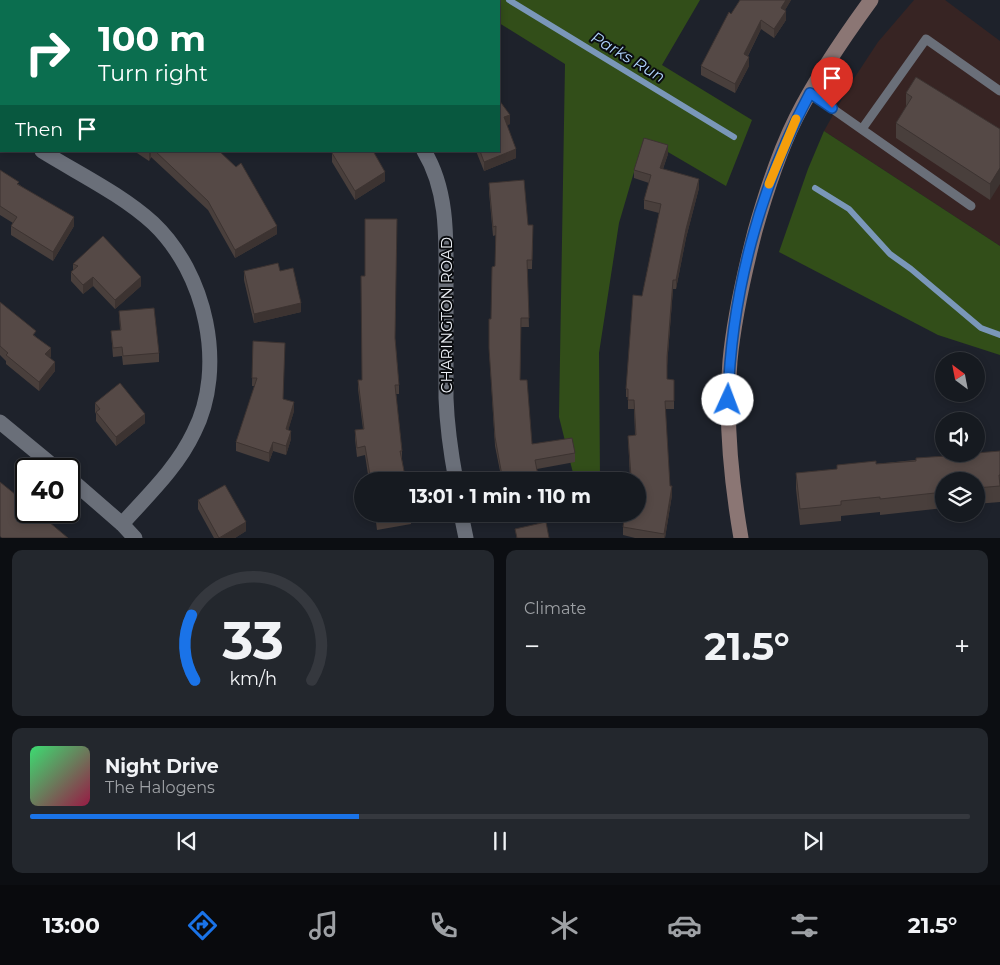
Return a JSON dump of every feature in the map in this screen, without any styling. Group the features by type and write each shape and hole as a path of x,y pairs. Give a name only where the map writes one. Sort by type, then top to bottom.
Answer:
{"street":[{"path":"741,538 733,477 728,410 734,325 743,282 762,206 785,143 810,93 840,44 871,0"},
{"path":"44,152 118,197 153,223 173,246 194,282 206,321 210,360 207,395 195,431 174,466 122,524"},
{"name":"CHARINGTON ROAD","path":"425,152 440,188 446,230 446,401 454,472"},
{"path":"0,422 44,458"},
{"path":"80,488 122,524 135,538"},
{"path":"463,522 466,538"}],"lane":[{"path":"862,129 926,39 1000,91"},
{"path":"810,93 971,206"}],"shaded area":[{"path":"914,0 945,0 1000,41 1000,246 824,131 851,83 878,42"}],"green space":[{"path":"500,0 700,0 662,65 752,120 726,186 644,138 619,223 599,353 600,472 573,472 559,417 565,64 500,24"},
{"path":"824,131 1000,246 1000,355 938,335 779,252 808,169"}],"building":[{"path":"740,0 786,0 781,8 786,11 774,29 761,20 744,54 749,57 735,84 701,66 729,12 731,14"},
{"path":"916,77 1000,129 1000,168 990,184 896,123 912,97 906,93"},
{"path":"500,101 510,115 504,117 516,149 484,162 480,152 500,152"},
{"path":"644,138 668,145 660,168 699,179 686,229 676,280 673,280 667,379 674,380 674,401 665,401 670,486 672,486 664,534 623,527 624,522 646,522 646,472 631,472 628,436 636,435 634,400 628,400 628,389 626,389 633,295 642,296 661,204 644,200 651,175 634,170"},
{"path":"156,152 220,152 236,167 241,163 277,226 235,250 208,201"},
{"path":"374,152 385,172 355,191 332,153"},
{"path":"0,170 19,182 17,184 74,217 53,252 11,226 17,217 0,206"},
{"path":"524,180 528,225 533,225 532,260 527,260 529,318 521,318 520,380 527,380 532,444 572,438 575,453 535,460 537,472 501,472 495,437 489,319 491,319 492,267 495,266 496,226 493,227 489,183"},
{"path":"365,219 397,219 395,338 399,385 395,385 402,451 400,451 404,472 369,472 365,446 357,448 355,430 364,429 358,380 362,380 361,276 365,276"},
{"path":"103,236 141,277 115,300 93,277 83,285 71,272 78,266 73,264"},
{"path":"278,263 280,271 293,268 301,303 254,314 244,271"},
{"path":"0,302 36,331 33,335 51,348 45,354 55,362 39,382 6,355 8,353 0,346"},
{"path":"154,308 159,353 123,356 122,347 113,348 111,331 121,330 119,311"},
{"path":"253,341 285,343 283,399 294,402 286,429 291,431 286,446 273,442 269,453 236,442 257,378 252,378"},
{"path":"120,383 145,414 116,437 96,412 100,409 95,403"},
{"path":"1000,451 1000,486 985,487 985,472 935,472 935,493 841,501 841,505 800,509 796,473 837,469 837,465 876,461 876,464 916,461 916,458 935,457 935,462 985,462 985,452"},
{"path":"0,482 15,494 15,523 50,523 68,538 2,538 0,536"},
{"path":"225,485 246,522 219,538 198,500"},
{"path":"546,522 549,538 517,538 515,529"}],"waterway":[{"name":"Parks Run","path":"509,0 734,137"},
{"name":"Parks Run","path":"815,188 849,209 890,254 911,269 981,328 1000,335"}],"slow traffic":[{"path":"769,184 796,119"}],"route":[{"path":"728,400 734,325 741,290 762,206 774,171 796,118 810,93 832,108"}]}
